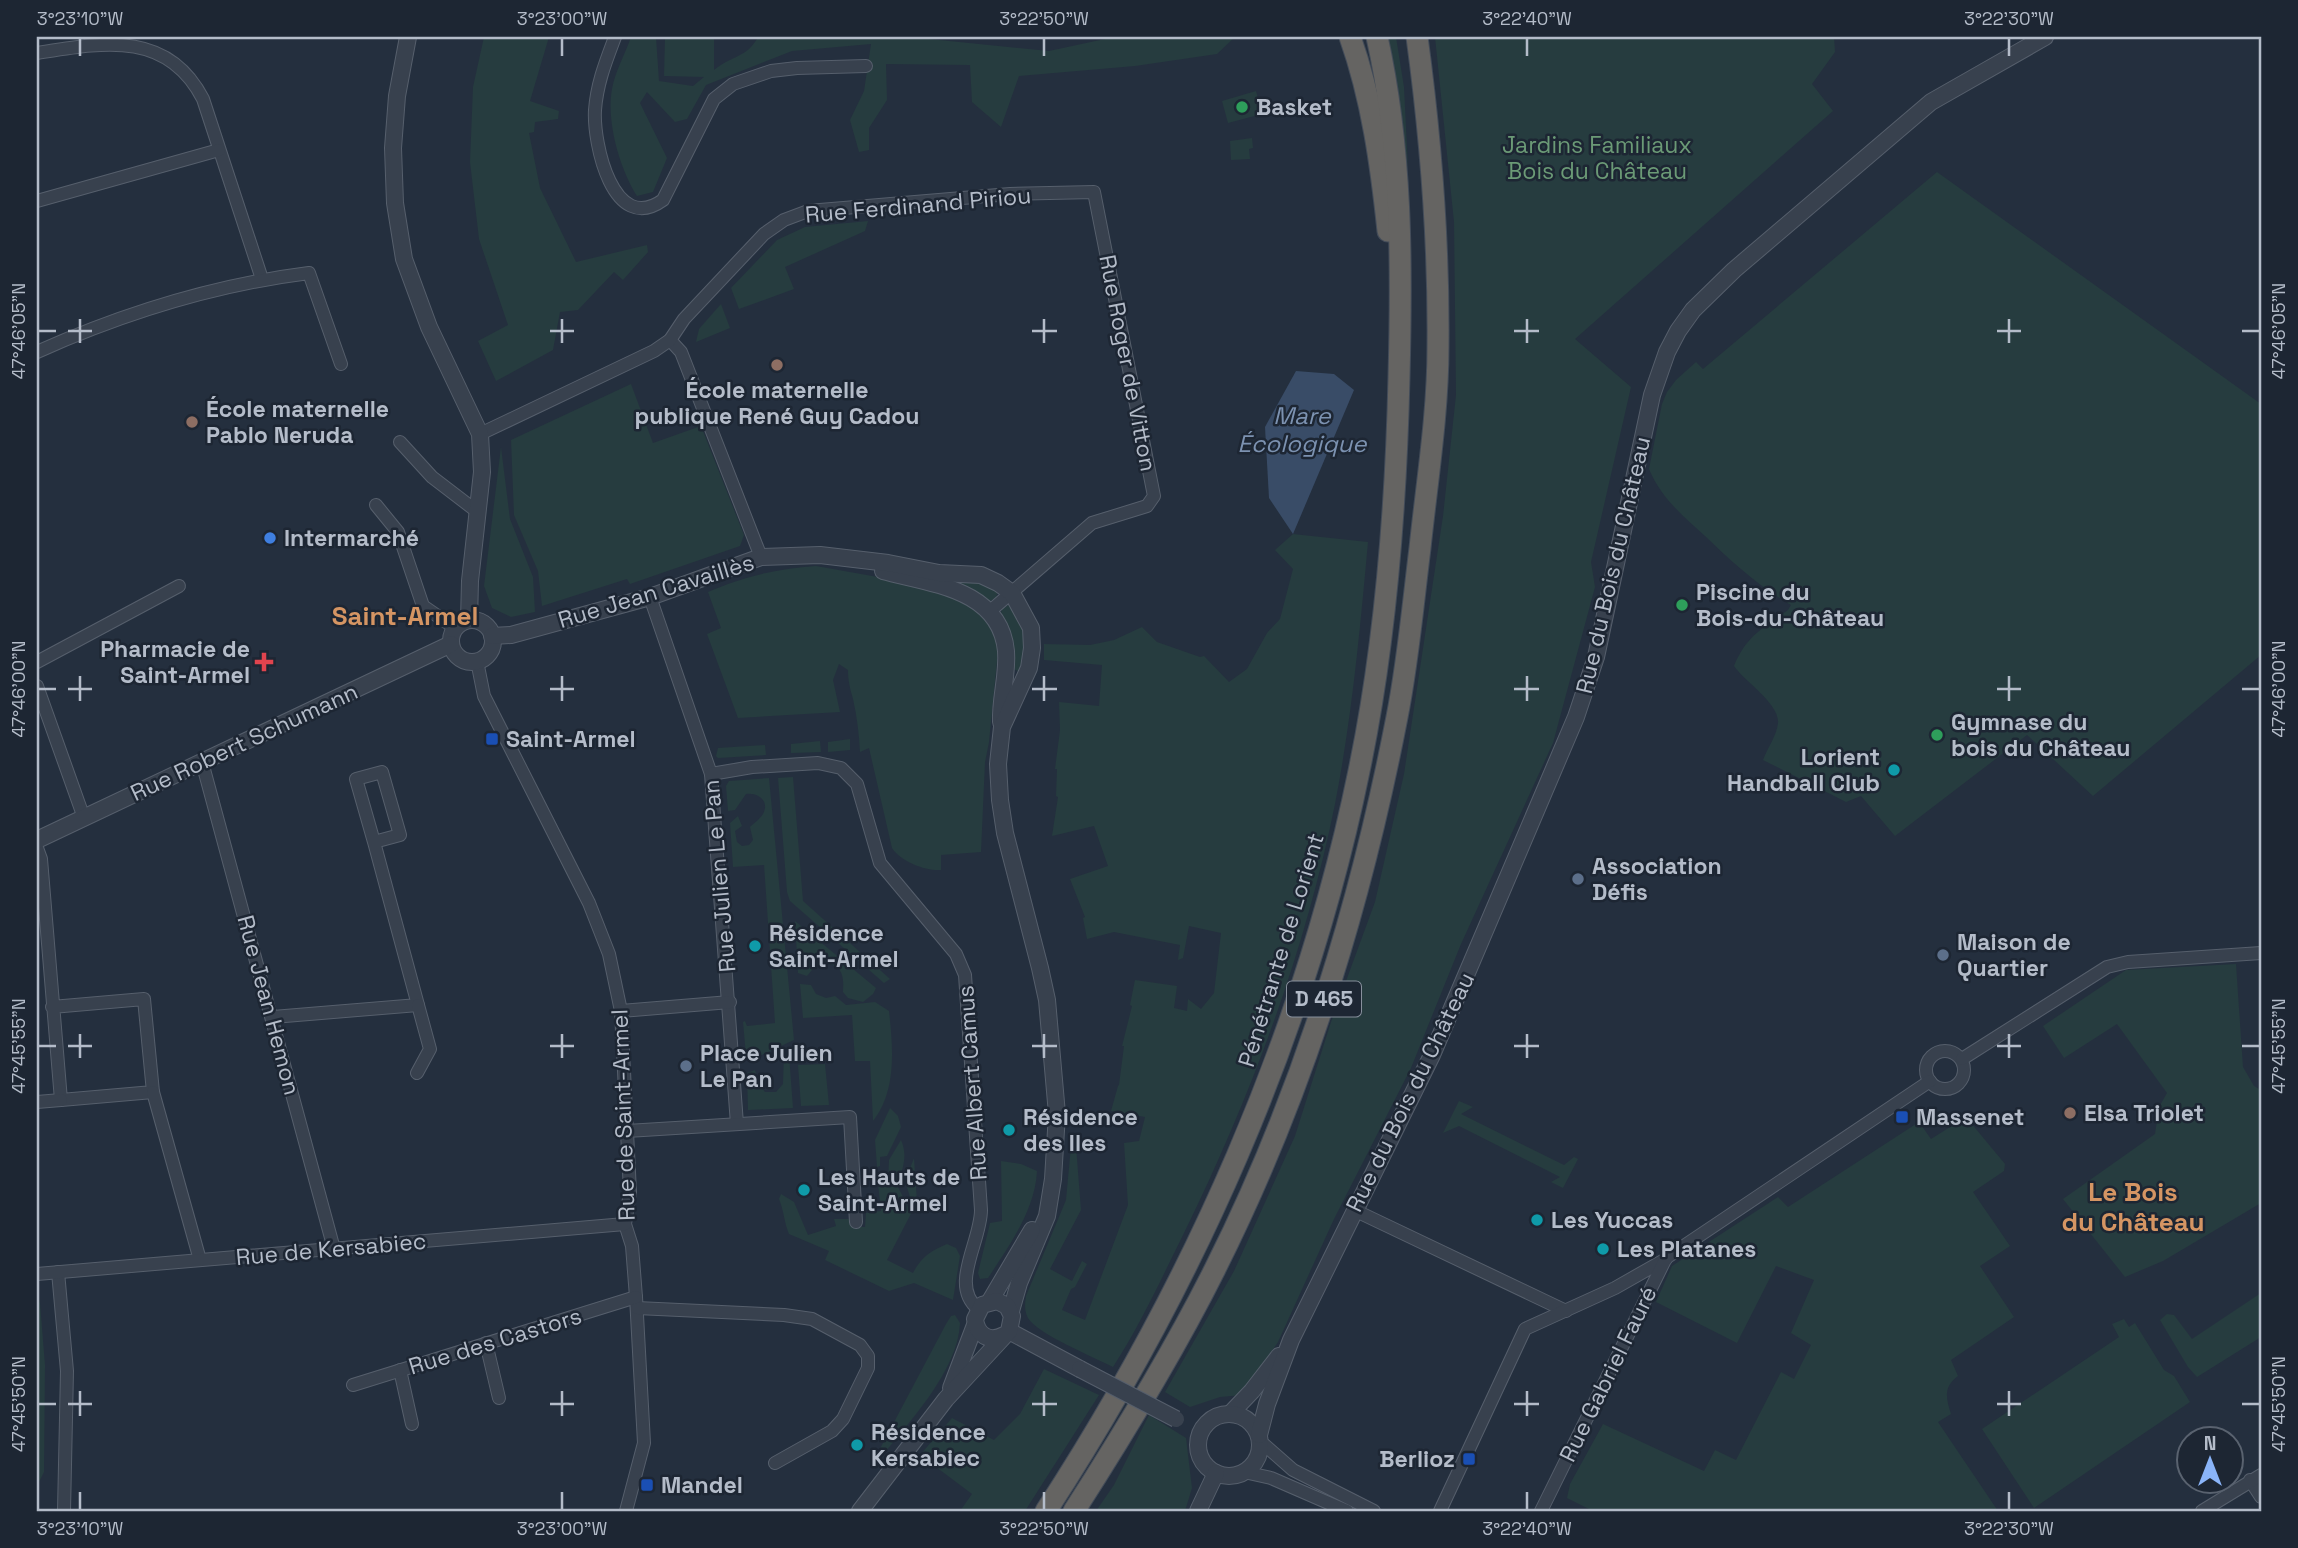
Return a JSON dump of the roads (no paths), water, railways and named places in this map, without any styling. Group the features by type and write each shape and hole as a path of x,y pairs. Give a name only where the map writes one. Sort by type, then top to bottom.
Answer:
{"highway":[{"path":"1350,37 1359,60 1379,152 1390,253 1401,313"},
{"path":"1377,37 1387,81 1399,198 1401,313"},
{"path":"1404,37 1420,185 1427,382 1432,439"},
{"path":"1417,37 1436,234 1438,350 1432,439"},
{"name":"Pénétrante de Lorient","path":"1046,1511 1130,1374 1225,1185 1281,1045 1327,904 1360,770 1378,660 1389,564 1397,451 1401,313"},
{"name":"D 465","path":"1074,1511 1152,1386 1215,1268 1280,1124 1311,1040 1352,910 1398,714 1432,439"},
{"path":"1031,1511 1169,1301"},
{"path":"1088,1511 1152,1386"}],"street":[{"path":"408,37 397,96 393,148 395,203 404,259 429,327 480,433 482,472 470,581 469,620"},
{"path":"615,37 598,83 595,113 597,144 614,190 627,205 642,208 654,206 663,200 714,99 733,84 771,71 866,66"},
{"name":"Rue du Bois du Château","path":"1259,1438 1267,1404 1291,1340 1432,1055 1588,685 1597,657 1652,395 1667,352 1678,331 1693,310 1734,270 1931,102 2045,37"},
{"path":"37,53 117,43 142,48 165,57 180,67 199,90 262,279"},
{"path":"37,201 219,150"},
{"name":"Rue Ferdinand Piriou","path":"480,433 654,351 670,340 684,319 764,234 796,215 808,211 1010,194 1094,192"},
{"name":"Rue Roger de Vitton","path":"989,612 1092,523 1147,506 1154,496 1094,192"},
{"path":"37,352 102,324 183,298 262,279 309,273 341,364"},
{"path":"670,340 681,352 761,557"},
{"path":"400,442 432,477 479,513"},
{"path":"376,505 398,532 423,606 455,628"},
{"name":"Rue Jean Cavaillès","path":"492,636 511,635 650,597 761,557 820,555 902,565 939,573 981,575 1012,593"},
{"name":"Rue Jean Cavaillès","path":"820,555 959,590 979,602 989,612 1003,636 1006,651 1000,707 1002,727"},
{"path":"37,662 179,586"},
{"path":"860,1511 946,1399 1007,1333 1013,1321 1011,1311 1019,1283 1047,1216 1053,1179 1057,1114 1048,1010 1040,968 1004,833 999,800 998,764 1002,727 1029,668 1032,648 1031,628 1012,593"},
{"name":"Rue Julien Le Pan","path":"650,597 711,774 737,1124"},
{"path":"469,620 482,622 492,636 489,652 477,661 468,662 460,658 451,644 451,636 455,628 469,620"},
{"name":"Rue Robert Schumann","path":"37,840 451,644"},
{"name":"Rue de Saint-Armel","path":"477,661 484,696 589,904 609,954 621,1011 630,1192 625,1224 632,1246 637,1302 644,1443 626,1511"},
{"path":"37,686 84,818"},
{"name":"Rue Jean Hemon","path":"202,762 334,1249"},
{"name":"Rue Albert Camus","path":"711,774 752,767 818,763 841,768 857,784 880,863 956,954 965,975 981,1210 979,1235 965,1275 966,1290 971,1303 981,1312"},
{"path":"374,842 400,835 382,772 356,779 430,1049 418,1073"},
{"path":"37,848 41,859 61,1100"},
{"path":"1962,1059 2107,967 2128,962 2261,953"},
{"path":"52,1007 144,999 153,1092 201,1260"},
{"path":"621,1011 730,1002"},
{"path":"273,1017 418,1005"},
{"path":"1949,1051 1962,1059 1965,1073 1958,1085 1943,1090 1930,1081 1926,1067 1934,1055 1949,1051"},
{"name":"Rue Gabriel Fauré","path":"1541,1511 1666,1258 1930,1081"},
{"path":"37,1102 153,1092"},
{"path":"627,1130 850,1117 856,1222"},
{"path":"946,1399 981,1312 1040,1217 1053,1179"},
{"path":"1354,1210 1566,1311"},
{"name":"Rue de Kersabiec","path":"37,1274 625,1224"},
{"path":"1440,1511 1525,1329 1615,1288 1666,1258"},
{"path":"58,1272 67,1371 64,1511"},
{"name":"Rue des Castors","path":"354,1385 485,1343 637,1302 812,1319 860,1345 869,1356 868,1368 843,1419 832,1431 775,1463"},
{"path":"981,1312 1002,1303 1011,1311"},
{"path":"981,1312 982,1334 987,1338 999,1338 1007,1333"},
{"path":"1007,1333 1176,1419 1202,1429"},
{"name":"Rue du Bois du Château","path":"1230,1414 1252,1391 1291,1340"},
{"path":"485,1343 499,1398"},
{"path":"400,1370 412,1423"},
{"path":"1259,1438 1257,1459 1244,1472 1235,1476 1216,1473 1203,1462 1200,1454 1199,1437 1202,1429 1214,1418 1230,1414 1248,1420 1259,1438 1293,1470 1374,1511"},
{"path":"1244,1472 1271,1478 1347,1511"},
{"path":"1198,1511 1216,1473"},
{"path":"2202,1511 2256,1477 2261,1497"}],"water":[{"name":"Mare Écologique","path":"1296,371 1334,374 1354,390 1293,534 1269,498 1265,427"}],"place":[{"name":"Basket","path":"1242,107"},
{"name":"École maternelle publique René Guy Cadou","path":"777,365"},
{"name":"École maternelle Pablo Neruda","path":"192,422"},
{"name":"Intermarché","path":"270,538"},
{"name":"Piscine du Bois-du-Château","path":"1682,605"},
{"name":"Pharmacie de Saint-Armel","path":"264,662"},
{"name":"Gymnase du bois du Château","path":"1937,735"},
{"name":"Saint-Armel","path":"492,739"},
{"name":"Lorient Handball Club","path":"1894,770"},
{"name":"Association Défis","path":"1578,879"},
{"name":"Résidence Saint-Armel","path":"755,946"},
{"name":"Maison de Quartier","path":"1943,955"},
{"name":"Place Julien Le Pan","path":"686,1066"},
{"name":"Elsa Triolet","path":"2070,1113"},
{"name":"Massenet","path":"1902,1117"},
{"name":"Résidence des Iles","path":"1009,1130"},
{"name":"Les Hauts de Saint-Armel","path":"804,1190"},
{"name":"Les Yuccas","path":"1537,1220"},
{"name":"Les Platanes","path":"1603,1249"},
{"name":"Résidence Kersabiec","path":"857,1445"},
{"name":"Berlioz","path":"1469,1459"},
{"name":"Mandel","path":"647,1485"}],"district":[{"name":"Saint-Armel","path":"405,616"},
{"name":"Le Bois du Château","path":"2133,1207"}],"park label":[{"name":"Jardins Familiaux Bois du Château","path":"1597,158"}]}
